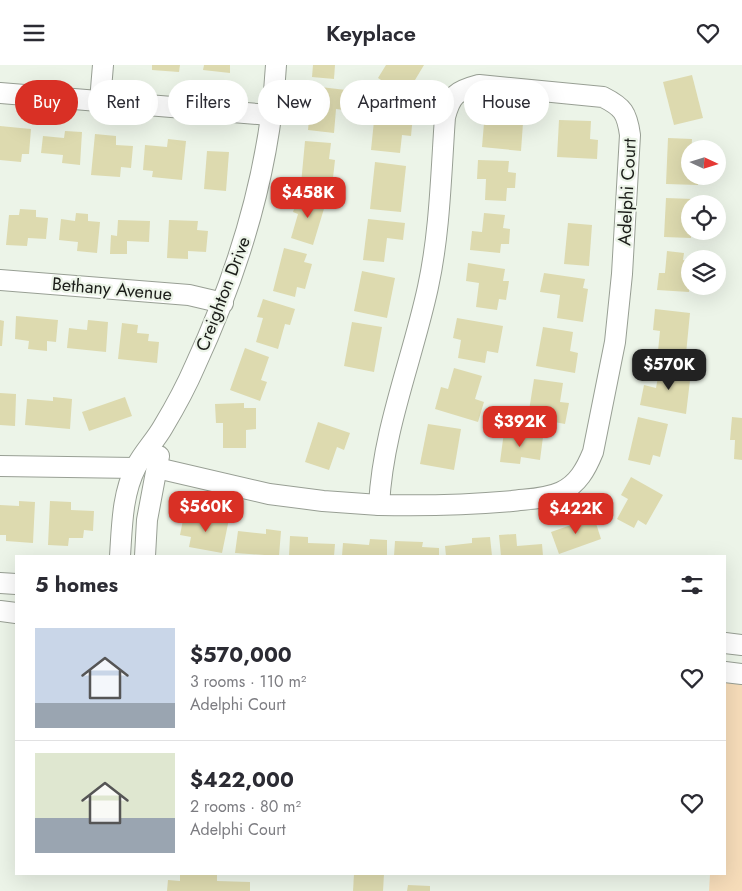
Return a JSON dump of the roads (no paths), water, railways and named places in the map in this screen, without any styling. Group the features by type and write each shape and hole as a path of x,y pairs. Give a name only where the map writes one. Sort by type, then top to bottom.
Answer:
{"street":[{"path":"102,80 103,65"},
{"name":"Creighton Drive","path":"274,80 276,65"},
{"name":"Adelphi Court","path":"157,468 269,494 379,505 477,504 545,497 560,493 576,483 586,469 593,452 606,396 615,342 622,274 630,135 628,119 618,104 603,97 479,85 462,89 450,101 445,117 436,231 428,285 411,356 386,442 379,505"},
{"path":"0,93 88,100"},
{"path":"158,106 258,114"},
{"name":"Creighton Drive","path":"120,555 126,495 136,468 163,427 189,380 223,303 252,213 268,125"},
{"name":"Bethany Avenue","path":"0,280 189,295 223,303"},
{"name":"Creighton Drive","path":"145,555 147,521 163,427"},
{"path":"0,466 136,468"},
{"path":"0,583 15,584"},
{"path":"0,611 15,613"},
{"path":"726,643 742,645"},
{"path":"726,672 742,674"}]}
